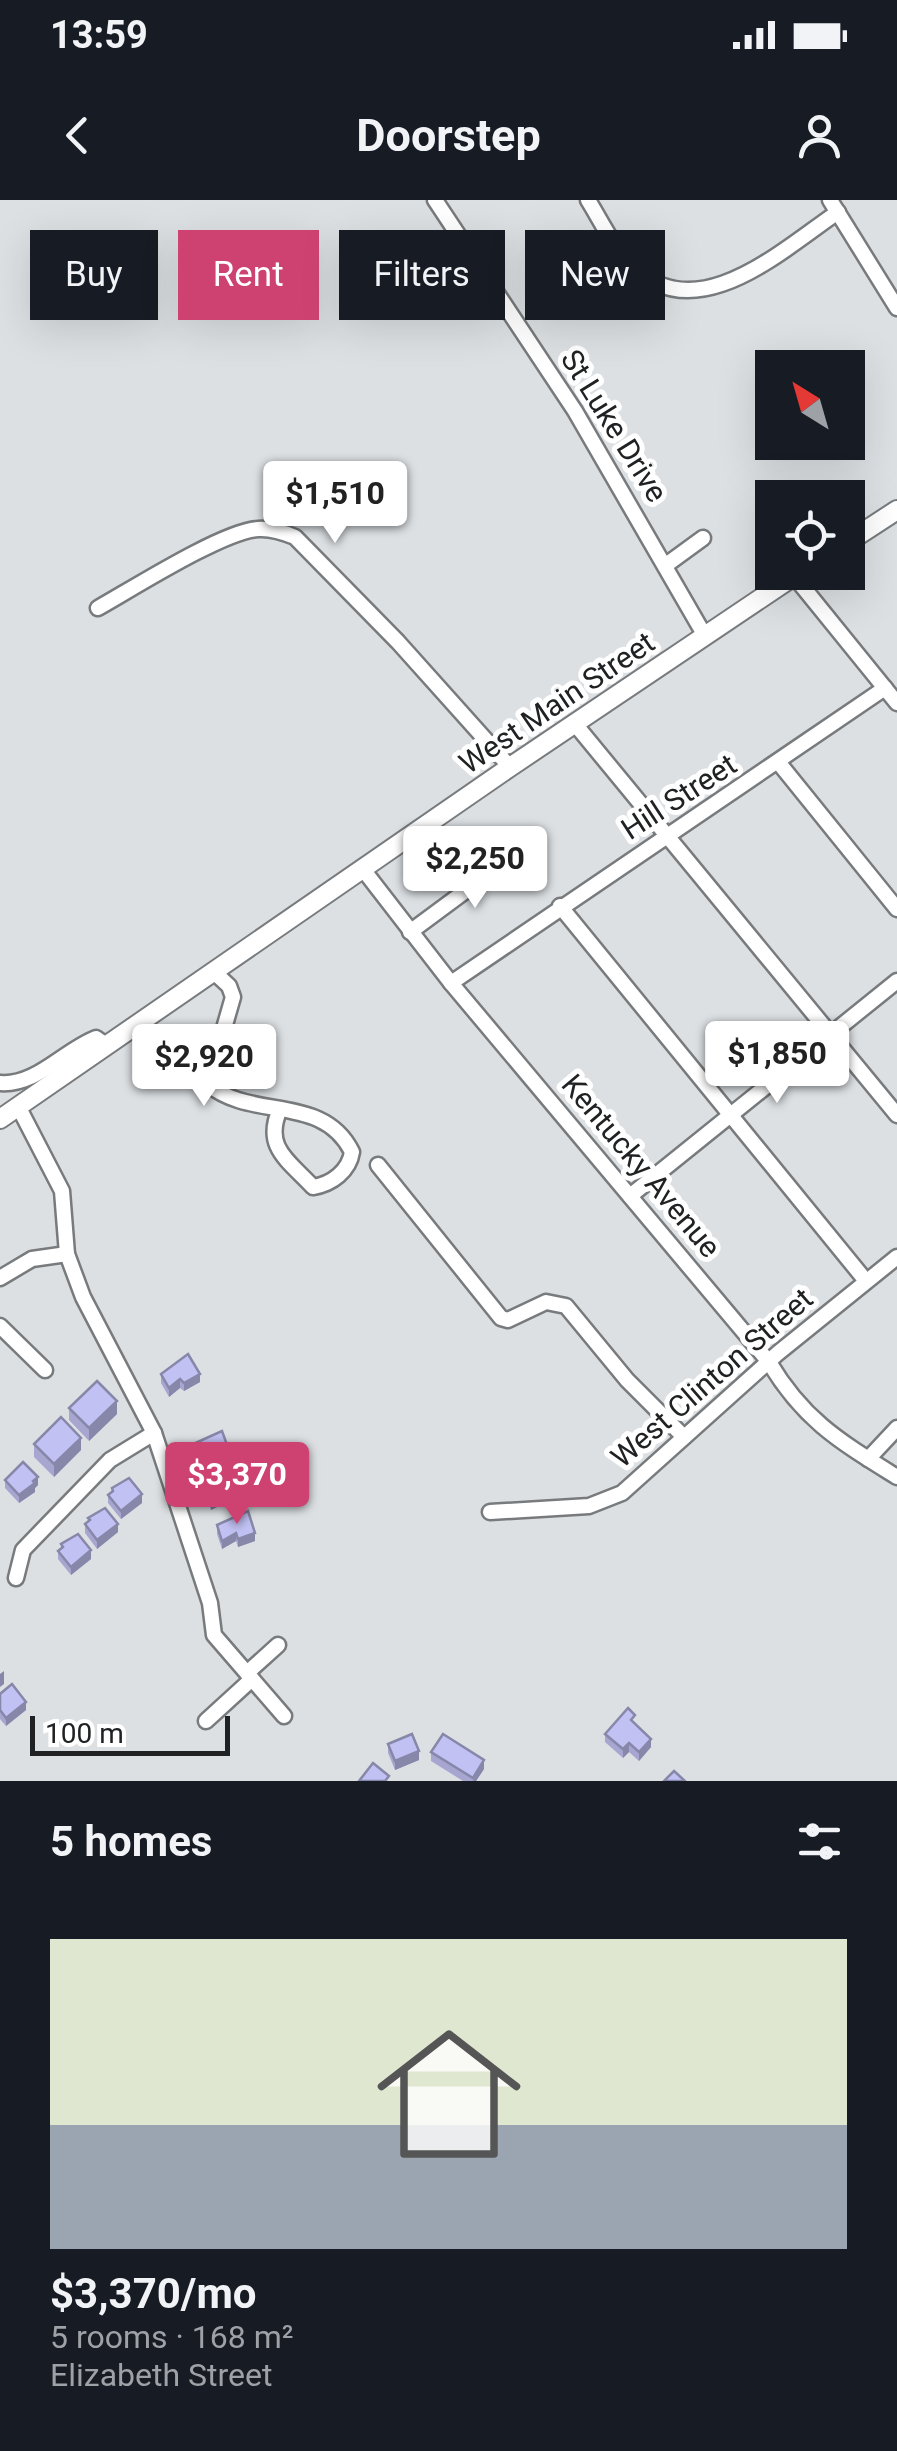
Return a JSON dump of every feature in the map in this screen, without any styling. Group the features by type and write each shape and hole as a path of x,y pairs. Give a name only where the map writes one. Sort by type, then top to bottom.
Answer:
{"main road":[{"path":"865,531 897,510"},
{"name":"West Main Street","path":"0,1119 774,590"}],"street":[{"name":"St Luke Drive","path":"435,200 572,407 706,636"},
{"path":"588,200 629,263 645,277 666,287 688,290 711,289 741,277 834,206 897,308"},
{"path":"98,608 228,537 258,529 280,530 296,537 398,642 510,768"},
{"path":"666,565 703,538"},
{"path":"809,590 897,703"},
{"name":"Hill Street","path":"452,983 885,688"},
{"path":"575,724 897,1115"},
{"path":"778,763 897,908"},
{"path":"410,932 514,854"},
{"name":"Kentucky Avenue","path":"362,868 410,932 768,1362 788,1395 835,1440 897,1477"},
{"path":"560,906 866,1282"},
{"path":"215,973 229,986 233,997 208,1084 221,1095 280,1109 317,1118 334,1126 352,1152 350,1164 327,1184 313,1187 273,1140 272,1128 280,1109"},
{"path":"630,1196 897,982"},
{"path":"0,1082 15,1084 96,1038 106,1045"},
{"path":"18,1106 62,1191 67,1254 83,1297 154,1434 210,1602 214,1635 284,1716"},
{"path":"378,1165 502,1318 508,1320 546,1302 566,1306 627,1380 684,1437"},
{"path":"0,1278 32,1259 67,1254"},
{"name":"West Clinton Street","path":"490,1512 589,1506 622,1493 768,1362 897,1256"},
{"path":"0,1326 44,1370"},
{"path":"868,1459 897,1428"},
{"path":"16,1578 23,1550 110,1460 154,1434"},
{"path":"206,1720 278,1645"}],"building":[{"path":"188,1354 200,1374 184,1383 180,1379 169,1388 161,1374"},
{"path":"97,1381 117,1401 89,1428 69,1408"},
{"path":"61,1417 81,1438 54,1464 34,1444"},
{"path":"222,1431 230,1453 212,1459 211,1453 196,1460 191,1445"},
{"path":"23,1462 38,1477 19,1495 5,1480"},
{"path":"236,1472 243,1493 226,1499 225,1494 211,1501 205,1486"},
{"path":"129,1478 142,1494 121,1511 108,1495"},
{"path":"105,1508 118,1524 97,1540 85,1524"},
{"path":"248,1511 255,1533 238,1539 236,1533 222,1541 217,1525"},
{"path":"78,1534 91,1550 71,1567 58,1551 63,1547 61,1544"},
{"path":"12,1684 26,1702 6,1718 0,1710 0,1694"},
{"path":"628,1708 635,1715 631,1720 651,1739 639,1752 629,1743 623,1749 605,1734"},
{"path":"412,1734 419,1751 395,1761 388,1744"},
{"path":"443,1734 484,1760 473,1778 431,1752"},
{"path":"373,1763 389,1776 385,1781 359,1781"},
{"path":"674,1771 685,1781 664,1781"}]}
